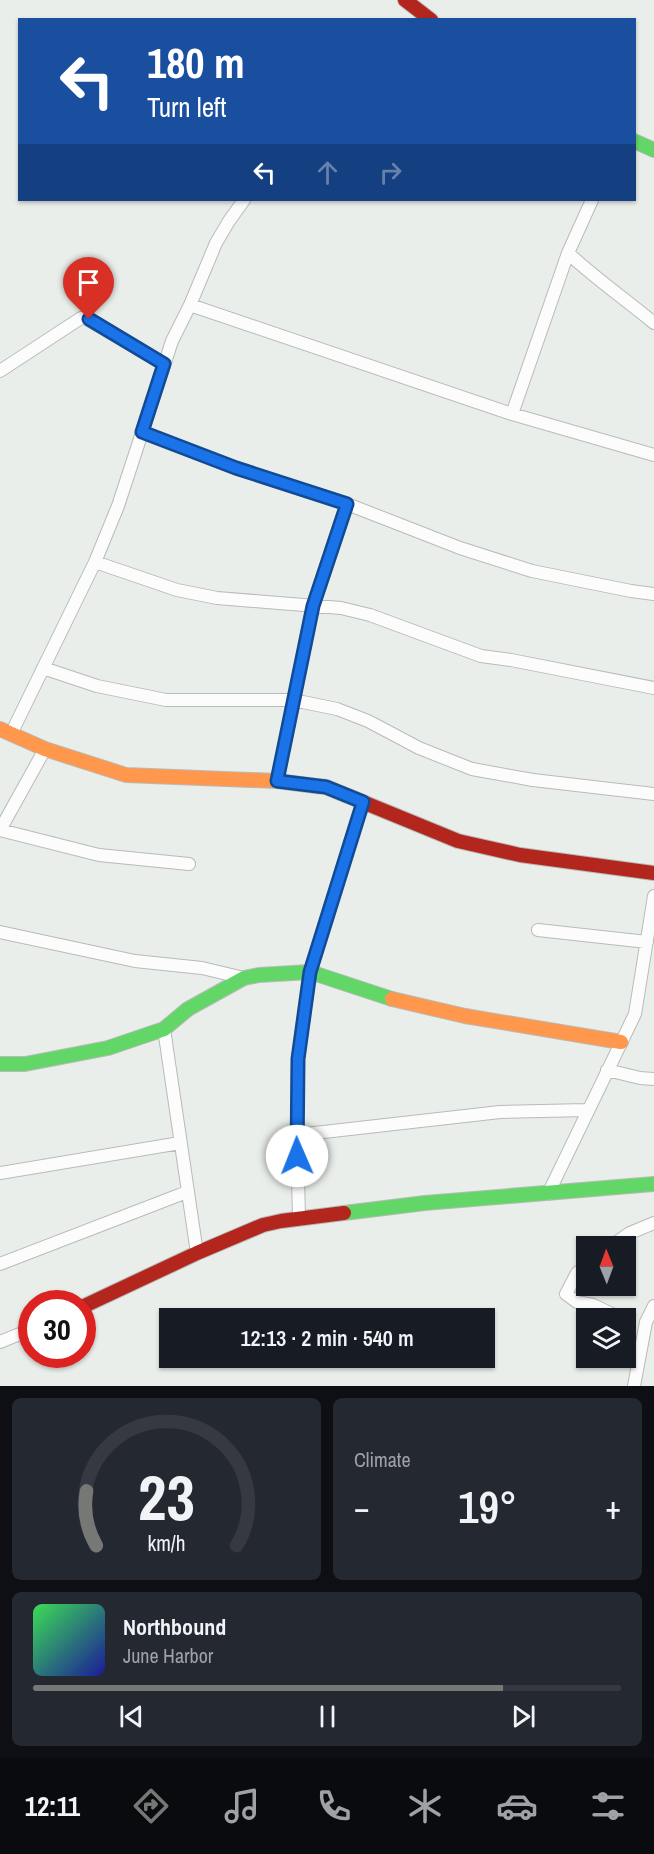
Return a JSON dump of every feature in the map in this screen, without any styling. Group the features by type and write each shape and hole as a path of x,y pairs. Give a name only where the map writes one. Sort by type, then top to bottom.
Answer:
{"street":[{"path":"405,0 428,18"},
{"path":"636,142 654,150"},
{"path":"243,201 216,243 172,341 118,506 95,562 44,668 6,731 45,749 126,775 277,781 326,787 458,841 520,855 654,873"},
{"path":"512,414 568,253 592,201"},
{"path":"568,253 654,323"},
{"path":"190,305 512,414 654,455"},
{"path":"0,371 81,318 85,318 164,364"},
{"path":"142,432 236,468 347,504 460,548 532,570 654,594"},
{"path":"277,781 313,606 347,504"},
{"path":"95,562 177,590 217,598 341,608 370,615 482,656 654,688"},
{"path":"44,668 97,686 166,700 293,700 337,709 368,721 419,748 472,769 533,780 654,794"},
{"path":"45,749 0,830 99,855 189,864"},
{"path":"299,1219 298,1059 310,972 363,802"},
{"path":"548,1194 634,1014 648,973 647,942 654,896"},
{"path":"538,930 647,942"},
{"path":"0,932 135,961 202,968 244,978"},
{"path":"0,1064 25,1064 108,1048 164,1029 189,1009 244,978 310,972 377,995 465,1016 621,1041"},
{"path":"164,1029 197,1253"},
{"path":"607,1070 654,1080"},
{"path":"297,1135 500,1112 587,1110"},
{"path":"0,1173 180,1143"},
{"path":"96,1300 197,1253 281,1221 425,1203 654,1184"},
{"path":"0,1264 187,1192"},
{"path":"626,1236 654,1223"},
{"path":"576,1275 566,1294 577,1302 599,1308"},
{"path":"634,1386 646,1322 654,1306"},
{"path":"0,1342 18,1335"}],"traffic: fast":[{"path":"636,142 654,150"},
{"path":"0,1064 25,1064 108,1048 164,1029 188,1009 244,978 259,975 310,972 392,999"},
{"path":"344,1213 425,1203 654,1184"}],"traffic: slow":[{"path":"0,729 45,749 126,775 277,781 316,786"},
{"path":"392,999 465,1016 621,1042"}],"traffic: jam":[{"path":"405,0 428,18"},
{"path":"316,786 326,787 458,841 520,855 654,873"},
{"path":"96,1300 263,1225 344,1213"}],"route":[{"path":"89,319 164,364 142,432 236,468 347,504 313,606 277,781 326,787 363,802 310,972 298,1059 297,1156"}]}
